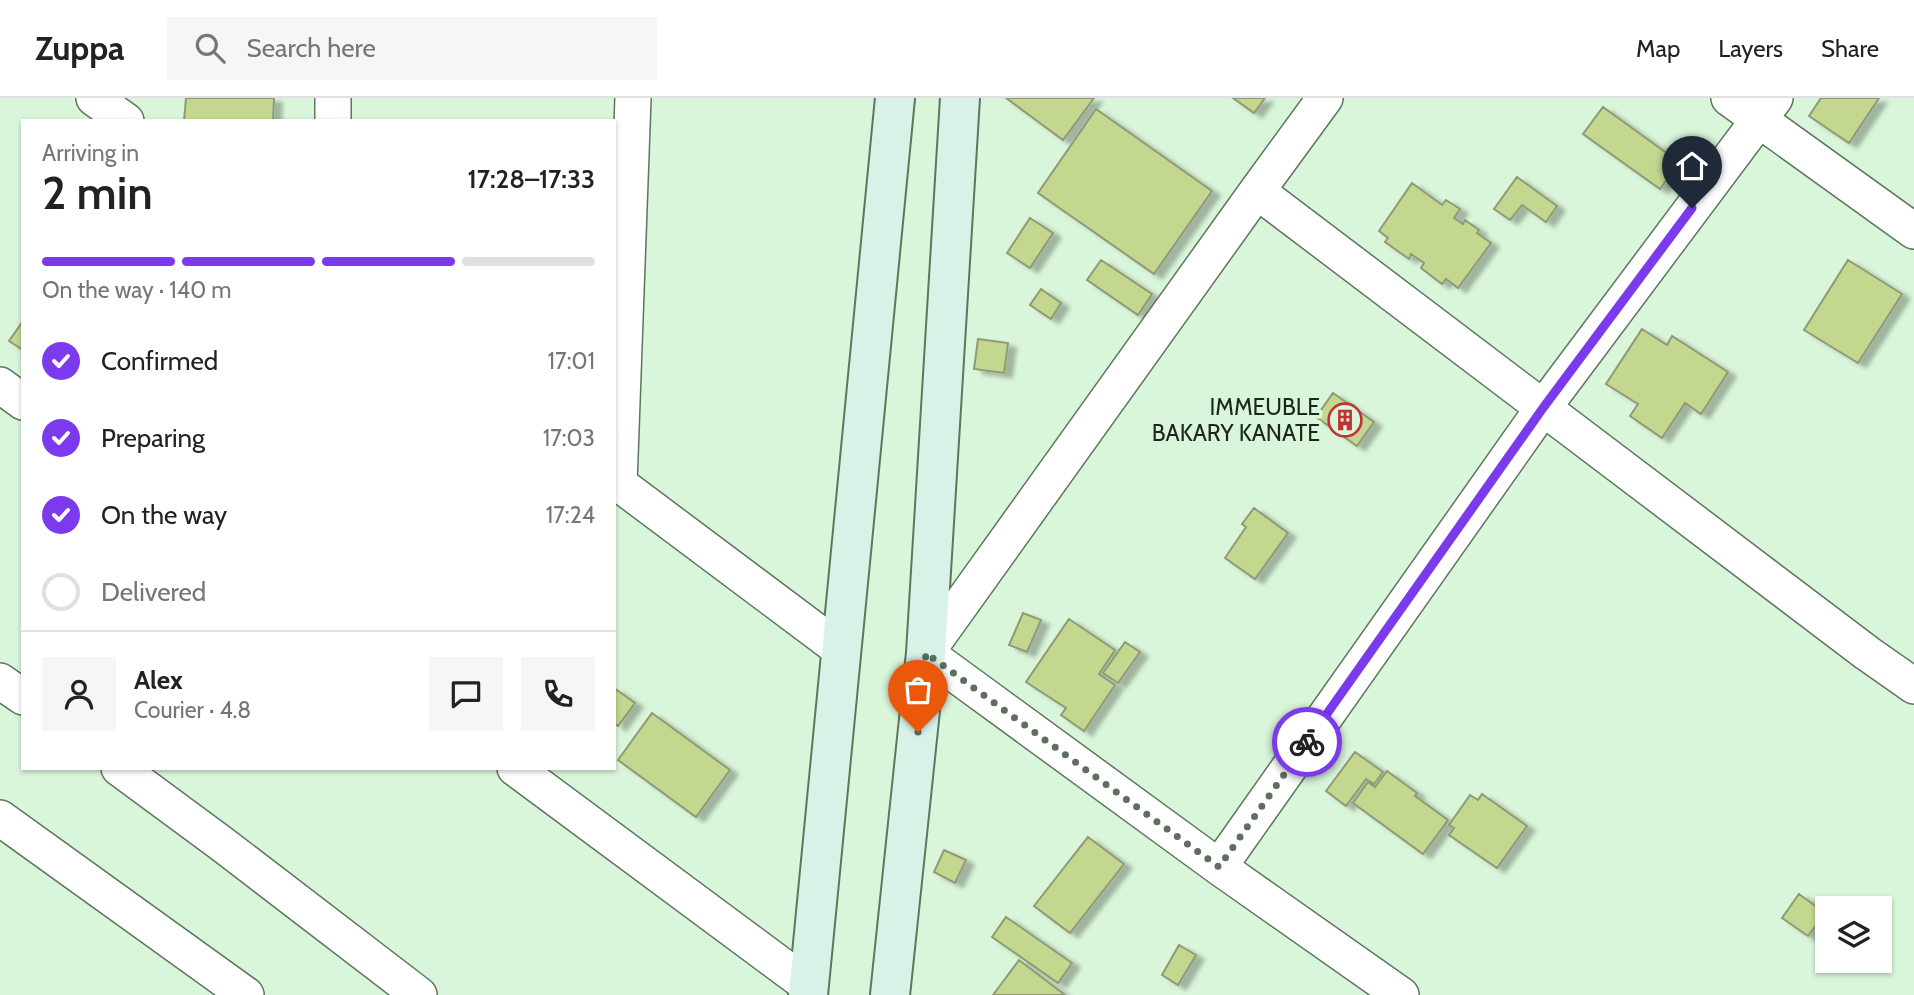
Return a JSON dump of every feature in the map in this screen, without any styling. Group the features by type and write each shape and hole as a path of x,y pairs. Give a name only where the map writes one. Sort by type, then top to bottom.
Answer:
{"main road":[{"path":"808,991 895,98"},
{"path":"890,995 926,653 960,98"}],"street":[{"path":"94,98 123,119"},
{"path":"333,98 333,119"},
{"path":"633,98 617,482 841,650"},
{"path":"1325,98 926,653 1219,867 1401,995"},
{"path":"1730,98 1767,109 1914,230"},
{"path":"1219,867 1543,408 1767,109"},
{"path":"1256,191 1867,653 1914,685"},
{"path":"0,385 21,401"},
{"path":"122,770 419,995"},
{"path":"517,770 808,991"},
{"path":"0,818 246,995"}],"building":[{"path":"186,98 274,98 273,119 184,119"},
{"path":"1006,98 1094,98 1063,140"},
{"path":"1233,98 1265,98 1254,113"},
{"path":"1821,98 1879,98 1849,143 1809,116"},
{"path":"1603,107 1679,162 1660,189 1583,134"},
{"path":"1096,109 1212,191 1154,274 1038,193"},
{"path":"1517,177 1557,206 1546,222 1522,205 1510,220 1494,209"},
{"path":"1412,183 1442,205 1446,200 1460,209 1454,218 1463,224 1465,220 1491,243 1458,288 1446,279 1442,284 1421,268 1424,263 1411,254 1409,259 1385,242 1388,238 1379,231"},
{"path":"1030,218 1053,233 1030,268 1007,253"},
{"path":"1101,260 1152,294 1138,315 1087,280"},
{"path":"1848,260 1902,294 1858,363 1804,330"},
{"path":"1041,289 1061,303 1051,319 1030,305"},
{"path":"21,324 21,349 9,341"},
{"path":"1642,329 1667,345 1672,336 1728,372 1701,414 1685,403 1662,438 1630,416 1638,404 1606,384"},
{"path":"978,339 1008,343 1004,373 974,369"},
{"name":"IMMEUBLE BAKARY KANATE","path":"1333,393 1374,422 1357,446 1316,417"},
{"path":"1254,508 1288,533 1255,579 1225,558 1246,527 1242,524"},
{"path":"1023,613 1041,620 1027,652 1009,645"},
{"path":"1069,619 1115,650 1099,674 1115,685 1084,731 1061,715 1066,708 1026,682"},
{"path":"1125,642 1140,652 1118,683 1103,673"},
{"path":"616,689 635,703 618,726 616,724"},
{"path":"652,713 730,770 696,817 618,760"},
{"path":"1355,752 1383,772 1374,784 1366,779 1346,806 1326,791"},
{"path":"1387,771 1448,820 1423,854 1353,803 1368,782 1375,787"},
{"path":"1482,794 1527,826 1497,868 1449,835 1454,828 1449,825 1470,795 1478,800"},
{"path":"1088,837 1124,864 1070,933 1034,906"},
{"path":"944,850 966,860 955,883 934,872"},
{"path":"1799,894 1815,906 1815,927 1808,936 1782,918"},
{"path":"1006,917 1072,963 1058,983 992,937"},
{"path":"1179,945 1196,955 1178,985 1162,975"},
{"path":"1019,960 1065,995 993,995"}],"way so far":[{"path":"918,732 926,653 1219,867 1307,742"}],"place":[{"name":"IMMEUBLE BAKARY KANATE","path":"1345,420"}],"route":[{"path":"1307,742 1543,408 1692,208"}]}
